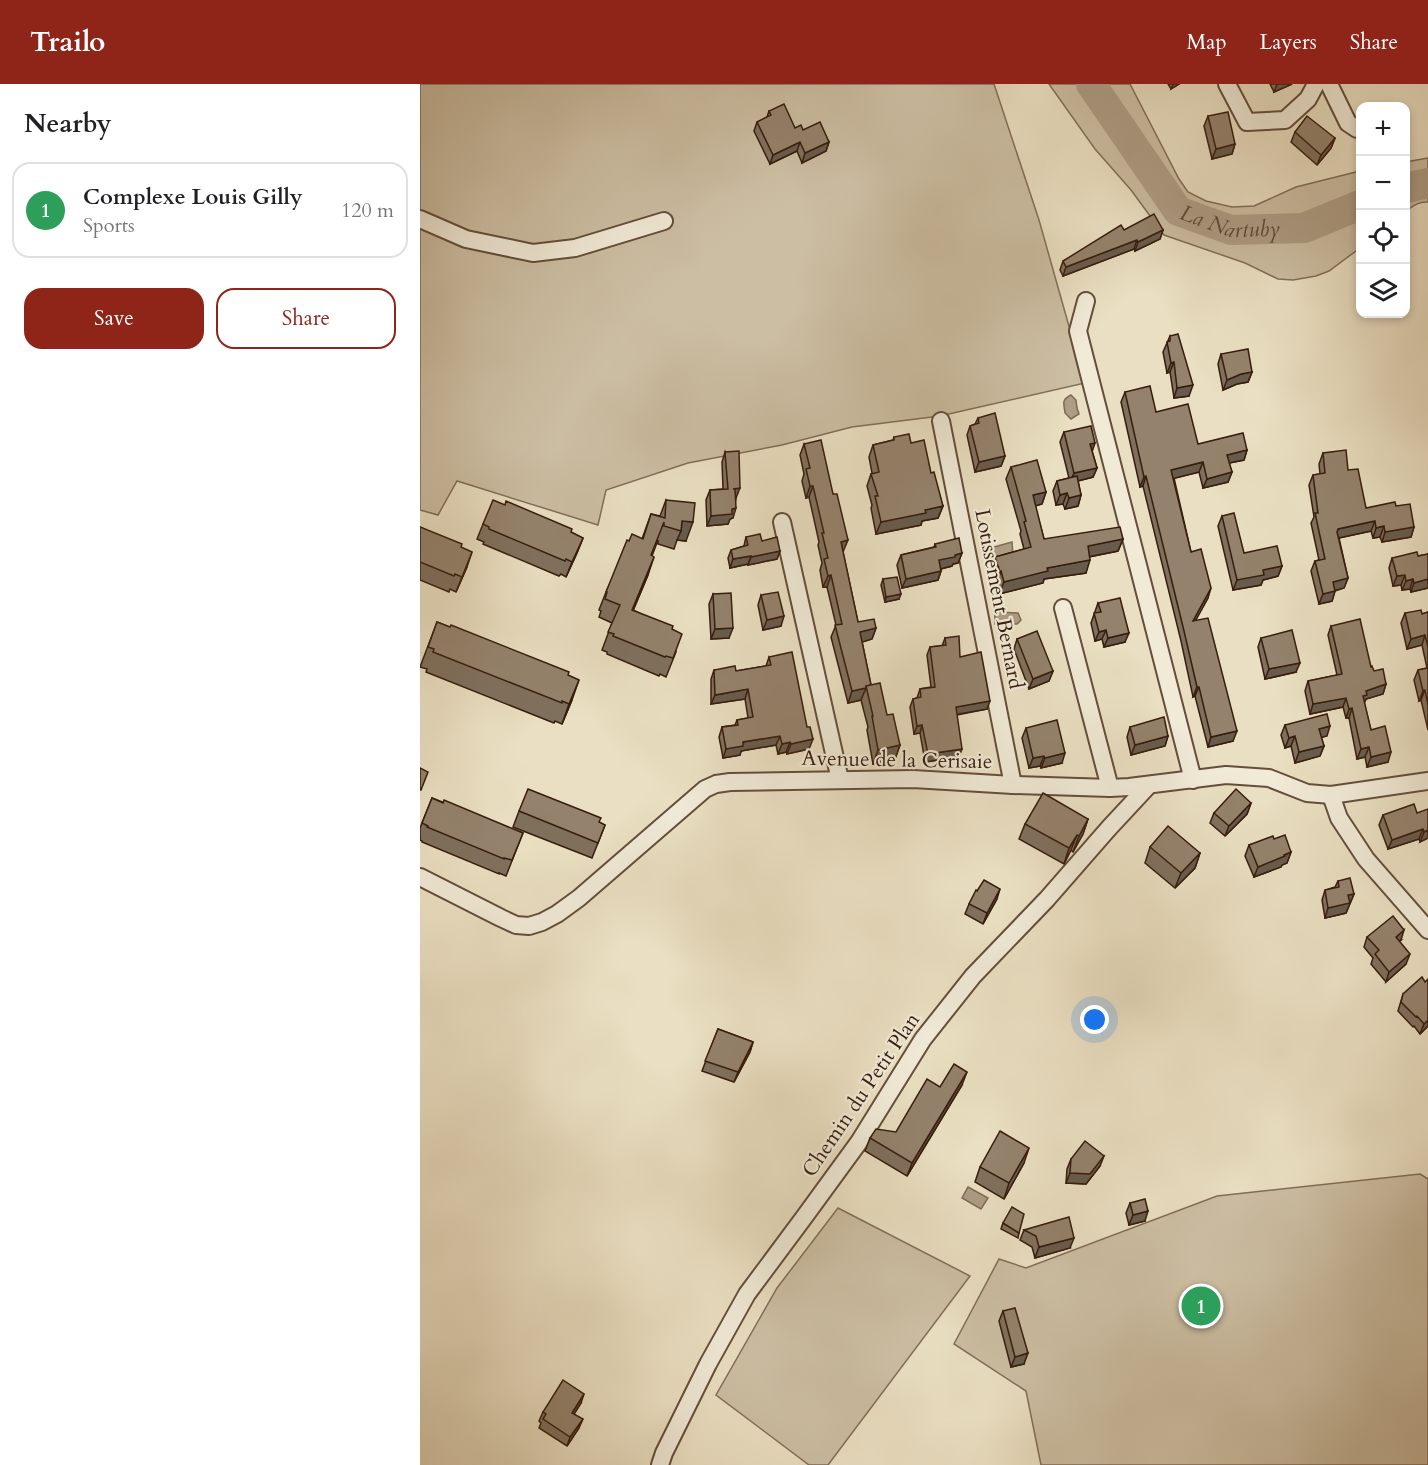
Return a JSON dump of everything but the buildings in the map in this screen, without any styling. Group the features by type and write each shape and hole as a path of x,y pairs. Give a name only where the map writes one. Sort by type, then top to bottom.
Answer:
{"street":[{"path":"1227,84 1247,122 1285,120 1308,99 1316,84"},
{"path":"1329,84 1348,123 1356,128"},
{"path":"420,219 466,239 533,253 575,248 664,221"},
{"path":"1086,301 1078,331 1193,780"},
{"name":"Lotissement Bernard","path":"941,422 1013,784"},
{"path":"782,522 840,780"},
{"path":"1063,608 1110,788"},
{"name":"Avenue de la Cerisaie","path":"420,877 516,925 529,926 557,914 579,898 705,789 716,784 730,782 914,779 1110,788 1226,775 1269,778 1307,793 1331,795 1428,780"},
{"name":"Chemin du Petit Plan","path":"660,1465 708,1364 747,1294 859,1142 923,1039 973,976 1047,899 1149,785"},
{"path":"1331,795 1338,818 1366,859 1428,930"}],"shaded area":[{"path":"420,84 994,84 1039,220 1085,383 940,416 852,427 782,445 688,463 606,490 598,525 457,481 438,515 420,510"},
{"name":"La Nartuby","path":"1049,84 1130,84 1179,179 1188,192 1206,201 1232,207 1254,206 1296,187 1356,172 1356,251 1329,271 1316,276 1293,280 1278,279 1245,263 1164,235 1131,190 1095,149"},
{"path":"1428,158 1428,202 1419,203 1410,208 1410,161"},
{"path":"1071,395 1076,400 1079,414 1071,419 1065,413 1064,400"},
{"path":"1012,542 1013,555 991,563 987,549"},
{"path":"995,612 1018,613 1021,620 1017,624 995,624"},
{"path":"1420,1174 1428,1179 1428,1465 1041,1465 1026,1391 954,1344 999,1259 1026,1268 1217,1196"},
{"path":"968,1187 988,1198 981,1209 962,1198"},
{"path":"838,1208 970,1276 828,1465 809,1465 716,1395 777,1288"}],"waterway":[{"name":"La Nartuby","path":"1091,84 1178,211 1231,230 1304,228 1356,207"},
{"name":"La Nartuby","path":"1410,187 1428,183"}],"place":[{"name":"Complexe Louis Gilly","path":"1201,1306"}]}
